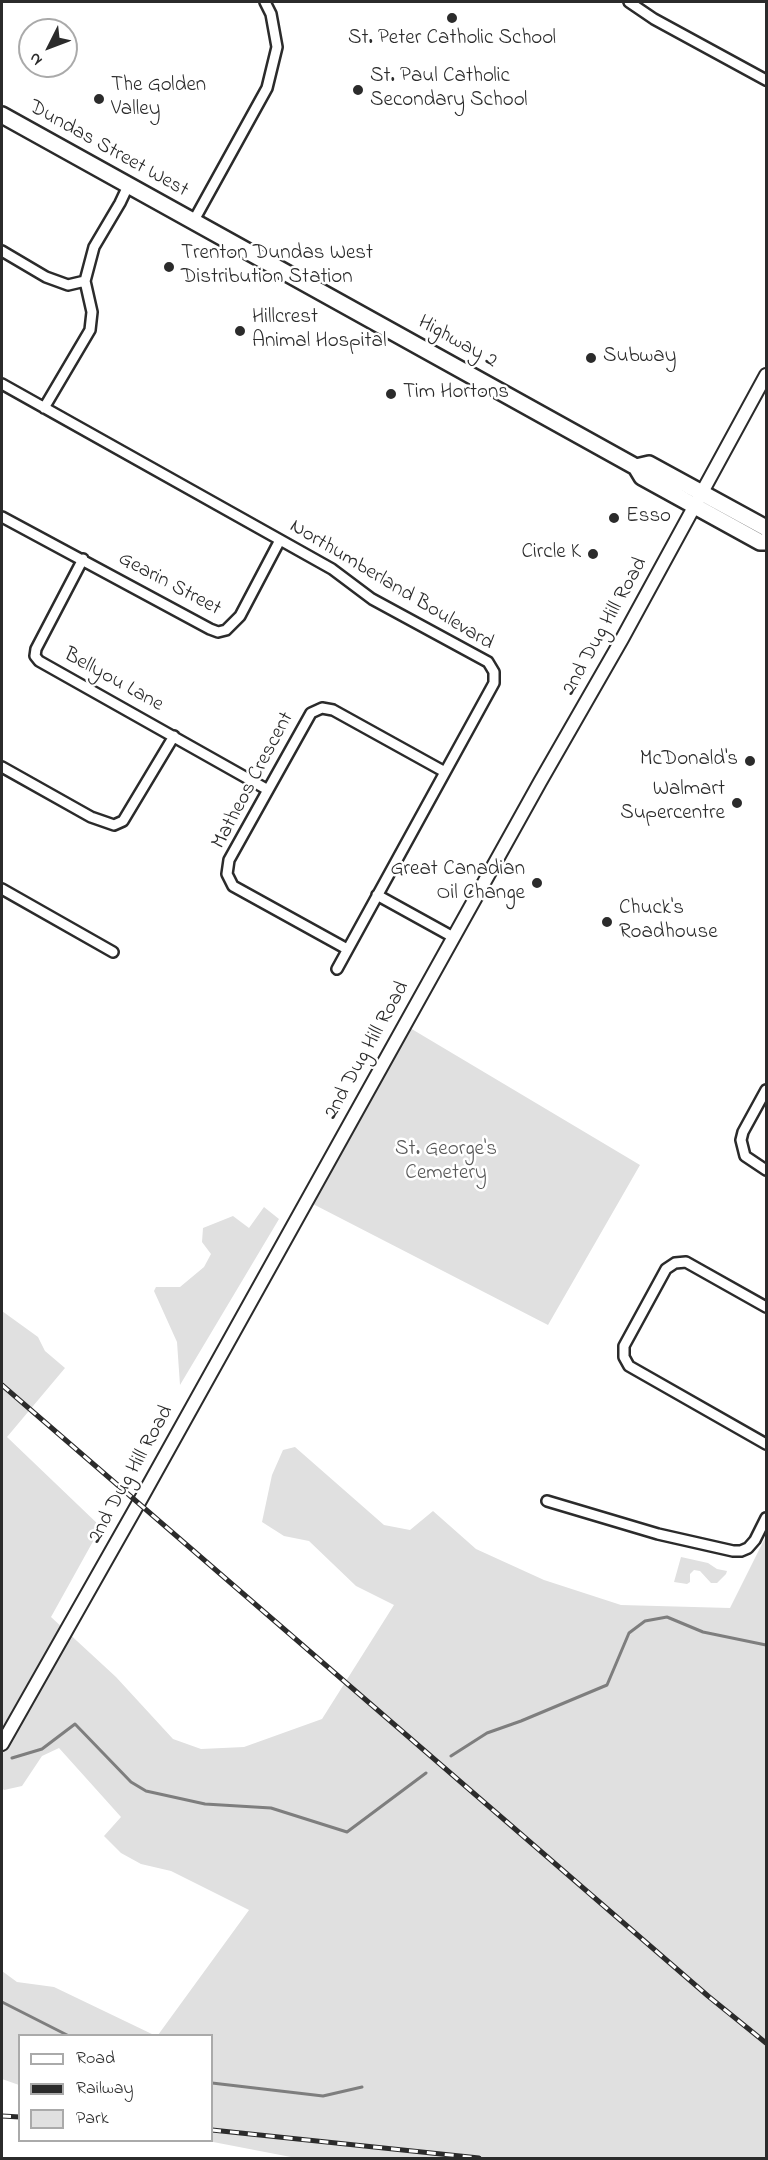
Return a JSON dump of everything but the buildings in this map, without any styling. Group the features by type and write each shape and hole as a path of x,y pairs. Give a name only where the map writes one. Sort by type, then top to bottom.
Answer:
{"main road":[{"name":"Dundas Street West","path":"2,115 194,222"},
{"name":"Highway 2","path":"194,222 636,466 649,464 760,542 766,542"},
{"name":"Highway 2","path":"699,500 766,528"}],"street":[{"path":"194,222 267,88 277,47 271,14 265,2"},
{"path":"629,2 654,19 766,80"},
{"path":"44,408 90,330 93,312 85,281 94,247 128,186"},
{"path":"2,251 46,278 68,285 85,281"},
{"name":"2nd Dug Hill Road","path":"2,1744 699,500 766,375"},
{"name":"Northumberland Boulevard","path":"2,384 332,569 372,599 488,662 494,672 494,683 337,969"},
{"name":"Gearin Street","path":"2,517 218,632 226,630 240,616 280,540"},
{"name":"Bellyou Lane","path":"83,560 42,636 35,656 268,790"},
{"name":"Matheos Crescent","path":"347,949 233,886 227,874 229,860 311,713 322,708 333,710 445,772"},
{"path":"2,767 91,817 114,825 123,821 174,736"},
{"path":"2,890 113,952"},
{"path":"377,895 453,937"},
{"path":"766,1090 741,1140 745,1156 766,1170"},
{"path":"766,1307 686,1262 675,1263 666,1269 624,1346 624,1357 629,1365 766,1444"},
{"path":"547,1501 658,1534 733,1551 748,1548 755,1540 766,1518"}],"green space":[{"name":"St. George's Cemetery","path":"410,1028 640,1165 548,1325 311,1203"},
{"path":"264,1207 279,1219 180,1385 177,1342 154,1291 156,1287 180,1287 204,1267 211,1254 202,1242 203,1228 233,1216 249,1228"},
{"path":"2,1311 38,1337 45,1351 65,1368 7,1437 101,1527 51,1617 116,1677 173,1739 201,1749 244,1747 322,1719 394,1605 356,1586 309,1541 284,1536 262,1522 272,1475 283,1450 295,1447 384,1525 410,1530 433,1511 476,1549 544,1580 621,1605 730,1608 766,1536 766,2158 296,2158 213,2142 213,2034 159,2034 249,1910 171,1871 141,1864 121,1853 104,1836 121,1817 59,1748 42,1756 22,1786 4,1790 2,1788"},
{"path":"681,1557 708,1563 717,1569 727,1571 726,1574 717,1583 711,1583 700,1571 694,1570 687,1584 674,1582"},
{"path":"2,1971 17,1982 54,1987 152,2034 18,2034 18,2085 2,2079"}],"waterway":[{"path":"451,1756 487,1733 607,1685 629,1633 645,1621 667,1617 703,1632 766,1645"},
{"path":"12,1758 42,1749 75,1724 131,1782 146,1791 205,1804 271,1808 347,1832 426,1773"},
{"path":"2,2002 65,2034"},
{"path":"213,2083 323,2096 362,2087"}],"railway":[{"path":"2,1385 708,1996 766,2043"},
{"path":"2,2116 18,2117"},
{"path":"213,2130 479,2158"}],"place":[{"name":"St. Peter Catholic School","path":"452,18"},
{"name":"St. Paul Catholic Secondary School","path":"358,90"},
{"name":"The Golden Valley","path":"99,99"},
{"name":"Trenton Dundas West Distribution Station","path":"169,267"},
{"name":"Hillcrest Animal Hospital","path":"240,331"},
{"name":"Subway","path":"591,358"},
{"name":"Tim Hortons","path":"391,394"},
{"name":"Esso","path":"614,518"},
{"name":"Circle K","path":"593,554"},
{"name":"McDonald's","path":"750,761"},
{"name":"Walmart Supercentre","path":"737,803"},
{"name":"Great Canadian Oil Change","path":"537,883"},
{"name":"Chuck's Roadhouse","path":"607,922"}]}
